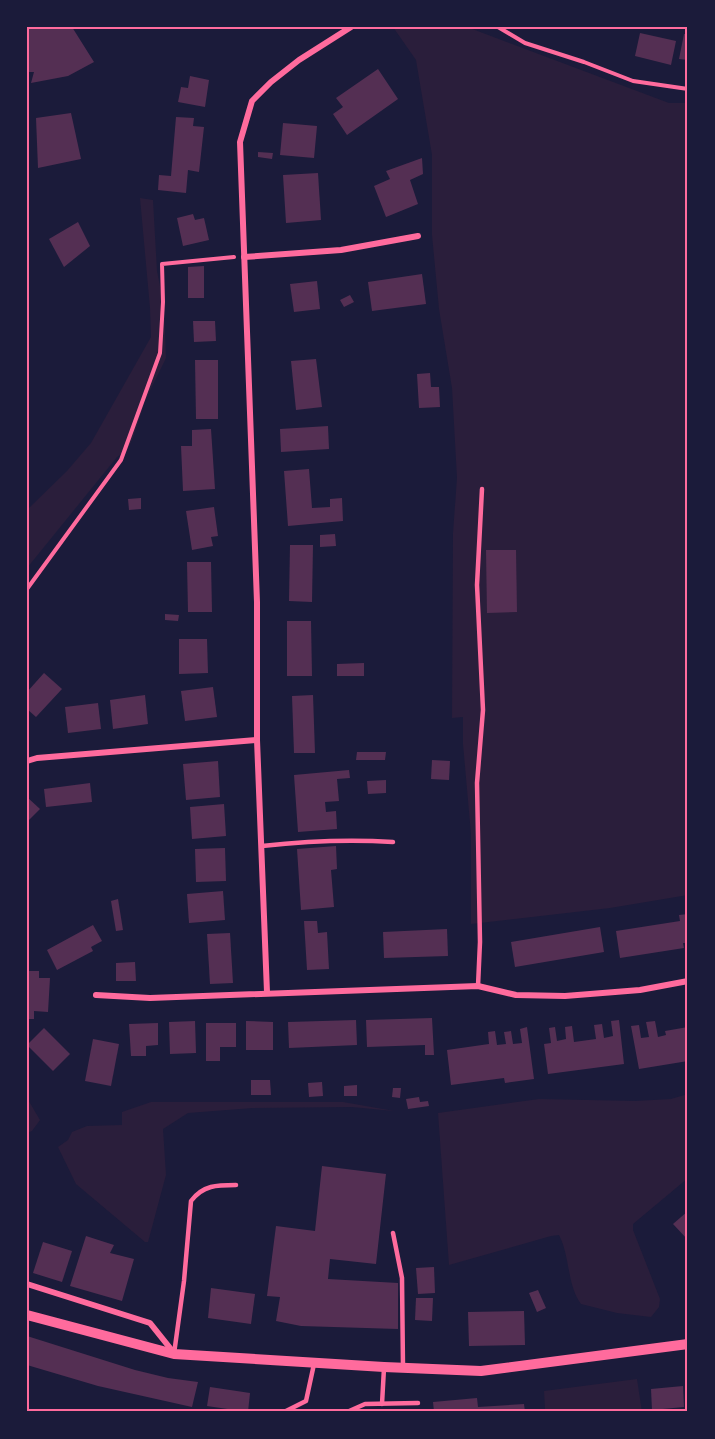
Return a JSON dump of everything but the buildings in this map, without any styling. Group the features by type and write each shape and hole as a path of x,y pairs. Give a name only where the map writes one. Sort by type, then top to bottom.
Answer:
{"street":[{"path":"267,992 257,740 257,602 240,142 252,101 287,68 351,27"},
{"path":"244,257 341,250 418,236"},
{"path":"27,761 37,758 257,740"},
{"path":"96,995 150,998 478,986 516,995 565,996 640,990 688,981"},
{"path":"27,1284 150,1323 174,1354"},
{"path":"31,1316 174,1354 403,1368 481,1371 688,1344"}],"lane":[{"path":"478,986 480,942 477,783 483,710 477,585 482,489"},
{"path":"262,846 308,841 393,842"},
{"path":"174,1354 184,1281 191,1201 204,1188 236,1185"},
{"path":"393,1233 402,1278 403,1368"},
{"path":"284,1412 306,1401 314,1364"},
{"path":"382,1404 384,1367"},
{"path":"347,1412 365,1404 418,1403"}],"path":[{"path":"498,27 525,43 633,81 688,89"},
{"path":"27,589 121,460 160,353 163,302 162,264 224,256"}],"shaded area":[{"path":"393,27 467,27 669,103 688,103 688,895 610,908 471,924 471,834 463,744 463,717 452,718 453,533 457,478 452,388 439,309 432,235 432,155 416,60"},
{"path":"140,198 153,200 157,271 164,306 166,358 145,401 127,450 117,457 27,568 27,510 67,471 91,443 151,337"},
{"path":"688,1094 688,1178 633,1224 633,1230 660,1299 659,1307 651,1317 617,1313 581,1304 573,1288 563,1243 559,1235 449,1265 438,1113 539,1099 635,1101 671,1099"},
{"path":"27,1098 40,1120 32,1131 27,1133"},
{"path":"151,1102 343,1102 394,1111 352,1107 253,1108 188,1113 163,1129 166,1175 148,1242 145,1242 76,1184 58,1147 68,1140 72,1132 87,1126 122,1125 122,1112"},
{"path":"637,1379 642,1412 543,1412 545,1409 544,1391"}]}
